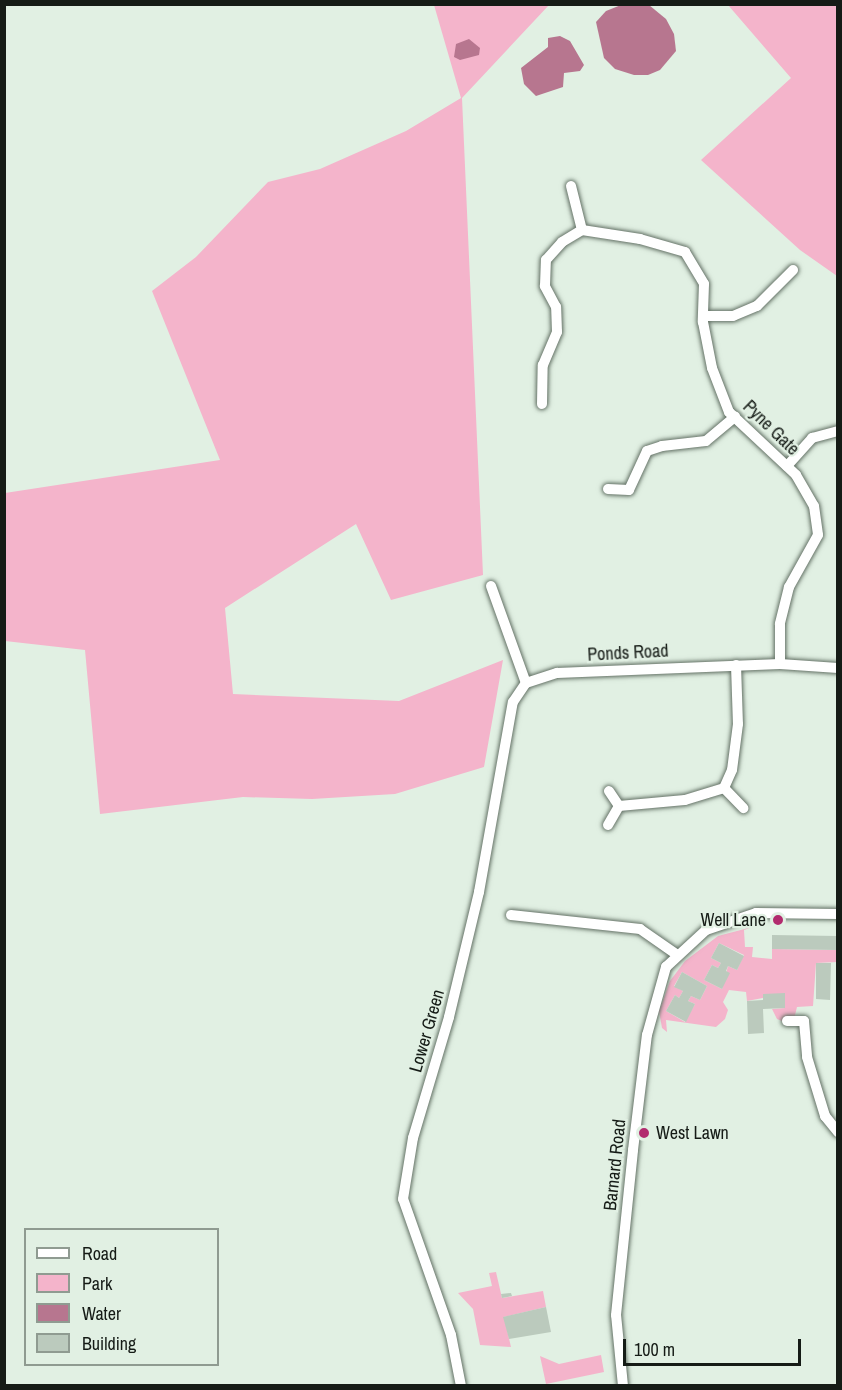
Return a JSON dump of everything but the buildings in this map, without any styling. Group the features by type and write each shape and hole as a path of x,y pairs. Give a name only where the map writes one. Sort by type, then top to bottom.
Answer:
{"street":[{"path":"542,404 543,365 557,332 556,307 545,286 546,260 562,242 582,230 571,186"},
{"name":"Pyne Gate","path":"582,230 640,238 685,252 704,284 703,316 712,368 735,417 787,465 814,506 818,535 789,586 780,624 780,664"},
{"path":"703,316 733,316 757,306 793,270"},
{"path":"608,489 629,490 647,452 662,446 706,441 735,417"},
{"path":"787,465 812,438 837,431"},
{"path":"491,586 526,683"},
{"name":"Ponds Road","path":"526,683 557,673 780,664 837,668"},
{"path":"724,789 732,770 738,724 736,665"},
{"name":"Lower Green","path":"461,1386 451,1335 404,1199 413,1138 449,1017 479,892 513,702 526,683"},
{"path":"619,806 685,800 724,789"},
{"path":"724,789 743,808"},
{"path":"609,791 619,806"},
{"path":"608,825 619,806"},
{"name":"Barnard Road","path":"623,1386 616,1315 634,1132 647,1035 666,967 676,954 706,930 756,913 837,914"},
{"path":"511,915 640,929 676,954"},
{"path":"787,1021 804,1020 807,1057 825,1116 837,1132"}],"green space":[{"path":"434,5 549,5 462,98 483,575 391,600 356,524 225,608 233,694 399,701 503,660 484,767 395,794 312,799 243,797 100,814 85,650 5,641 5,493 220,460 152,291 196,257 268,182 320,169 406,131 461,98"},
{"path":"728,5 837,5 837,276 800,250 701,160 791,78"},
{"path":"756,926 744,930 745,947 753,947 752,957 772,959 772,949 837,950 837,962 816,963 813,1006 797,1007 794,1019 782,1021 777,1019 772,1009 785,1008 784,994 747,1001 746,992 729,990 723,1002 728,1010 725,1019 716,1027 666,1020 667,1032 662,1028 659,1011 670,981 685,961 718,936","holes":["719,943 744,955 737,970 728,966 722,989 704,980 712,965 718,968 721,963 711,958","682,972 707,986 700,1000 691,996 688,1001 695,1004 685,1022 666,1011 675,995 679,998 683,991 674,986"]},
{"path":"496,1272 502,1298 543,1291 546,1307 504,1317 511,1347 480,1345 473,1309 458,1293 492,1286 489,1273"},
{"path":"601,1355 604,1372 546,1384 540,1356 559,1364"}],"water":[{"path":"621,5 649,5 666,19 674,34 676,51 660,70 648,75 634,75 615,69 604,58 596,22 606,11"},
{"path":"560,36 570,41 584,65 580,71 564,73 563,87 536,96 524,84 521,68 548,47 548,38"},
{"path":"469,39 480,48 479,55 460,60 454,57 456,44"}],"place":[{"name":"Well Lane","path":"778,920"},
{"name":"West Lawn","path":"644,1133"}]}
